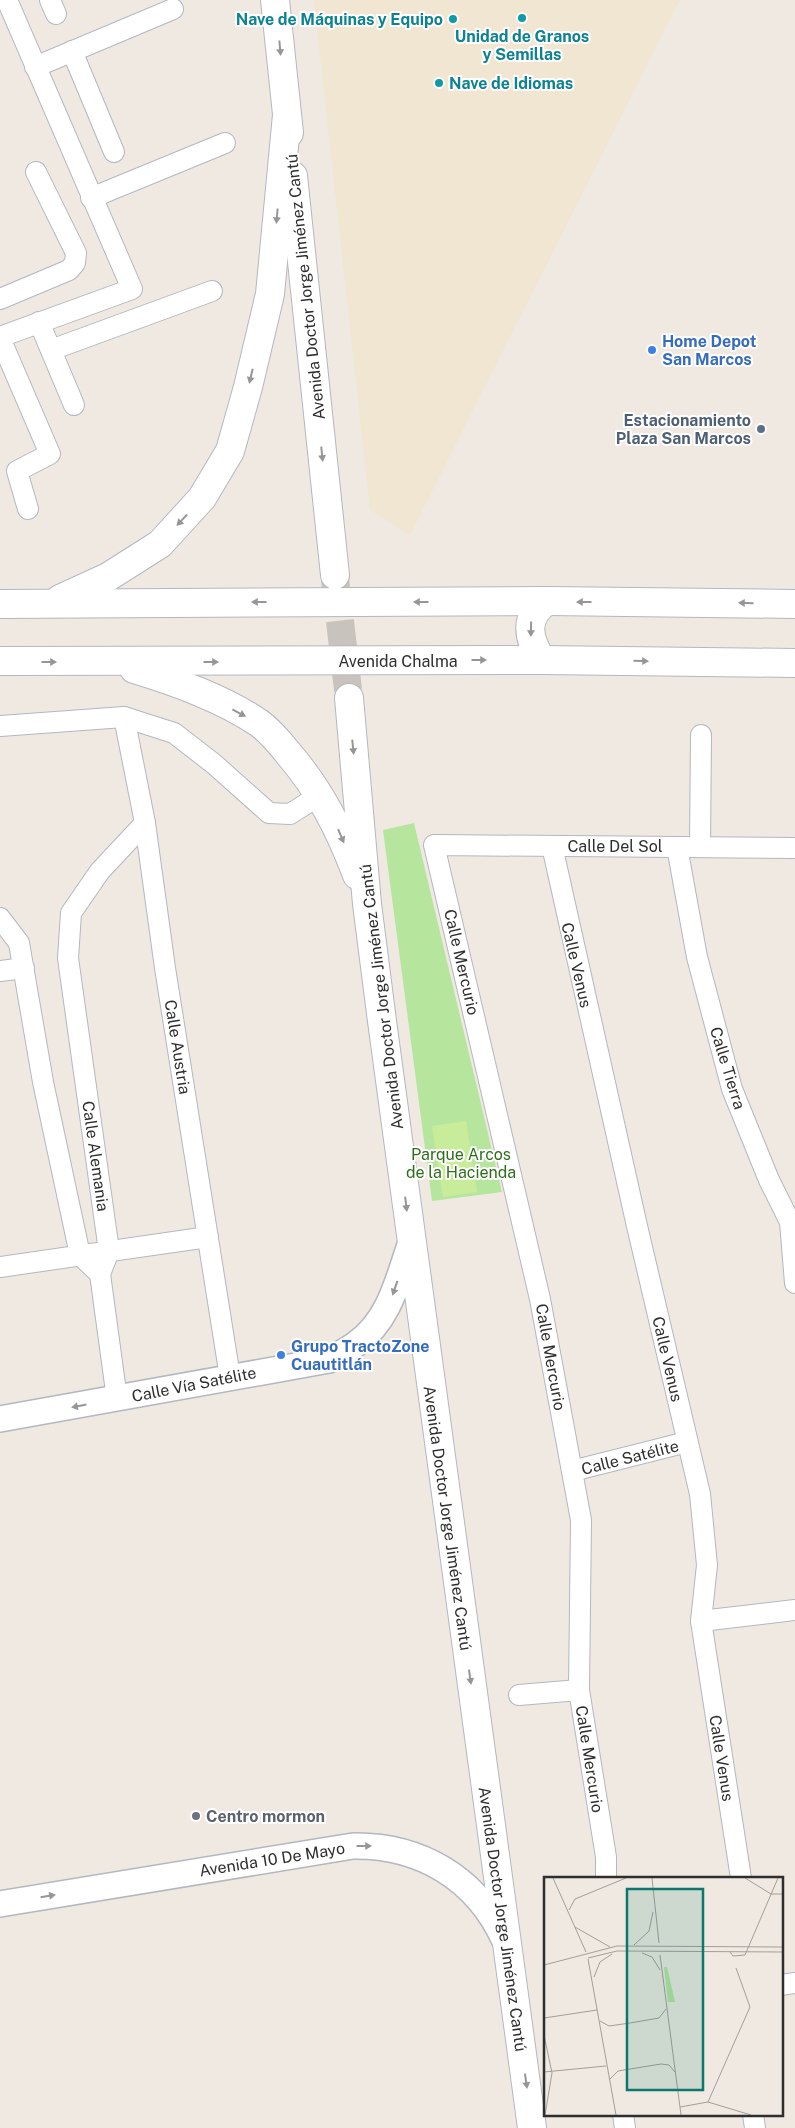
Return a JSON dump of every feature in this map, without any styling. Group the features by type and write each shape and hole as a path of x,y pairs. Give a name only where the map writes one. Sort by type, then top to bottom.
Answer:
{"main road":[{"name":"Avenida Doctor Jorge Jiménez Cantú","path":"276,0 335,575"},
{"path":"52,603 108,577 160,544 202,498 230,451 248,387 270,294 287,115"},
{"path":"542,660 533,646 531,624 536,611 547,601"},
{"path":"0,604 547,601 795,604"},
{"name":"Avenida Chalma","path":"0,661 542,660 795,664"},
{"path":"113,662 190,689 260,724 299,765 320,795 338,829 368,904"},
{"name":"Avenida Doctor Jorge Jiménez Cantú","path":"349,698 368,904 411,1242 532,2128"}],"street":[{"path":"7,0 91,198 132,289 0,337 50,454 17,471 28,509"},
{"path":"35,67 172,10"},
{"path":"72,51 114,152"},
{"path":"91,198 225,143"},
{"path":"0,299 69,270 75,263 76,253 36,172"},
{"path":"51,350 212,291"},
{"path":"38,322 74,405"},
{"path":"0,726 124,717 174,733 214,764 269,813 290,814 320,795"},
{"name":"Calle Austria","path":"124,717 145,823 165,968 230,1377"},
{"path":"700,847 701,736"},
{"name":"Calle Alemania","path":"117,1398 100,1274 109,1251 68,958 71,913 100,871 145,823"},
{"name":"Calle Del Sol","path":"434,845 795,848"},
{"name":"Calle Mercurio","path":"434,845 540,1299 581,1520 579,1690 606,1857 606,1877"},
{"name":"Calle Venus","path":"552,846 632,1206 700,1494 707,1565 701,1621 741,1877"},
{"name":"Calle Tierra","path":"677,847 697,957 732,1089 769,1180 790,1222 795,1283"},
{"path":"0,918 19,943 43,1082 80,1255 100,1274"},
{"path":"0,971 24,968"},
{"path":"0,1267 208,1237"},
{"name":"Calle Vía Satélite","path":"0,1419 329,1360 357,1344 376,1325 390,1304 411,1242"},
{"name":"Calle Satélite","path":"572,1472 688,1442"},
{"path":"701,1621 795,1610"},
{"path":"519,1695 579,1690"},
{"name":"Avenida 10 De Mayo","path":"0,1904 353,1846 371,1846 405,1851 421,1857 452,1874 478,1897 489,1911 506,1942"},
{"path":"782,1985 795,1983"}],"shaded area":[{"path":"314,0 680,0 410,535 370,510"}],"green space":[{"name":"Parque Arcos de la Hacienda","path":"414,823 502,1192 432,1201 383,830"},
{"path":"466,1121 477,1192 443,1197 432,1126"}],"tunnel":[{"path":"335,579 349,698"}],"place":[{"name":"Unidad de Granos y Semillas","path":"522,18"},
{"name":"Nave de Máquinas y Equipo","path":"453,19"},
{"name":"Nave de Idiomas","path":"439,83"},
{"name":"Home Depot San Marcos","path":"652,350"},
{"name":"Estacionamiento Plaza San Marcos","path":"761,429"},
{"name":"Grupo TractoZone Cuautitlán","path":"281,1355"},
{"name":"Centro mormon","path":"196,1816"}]}
